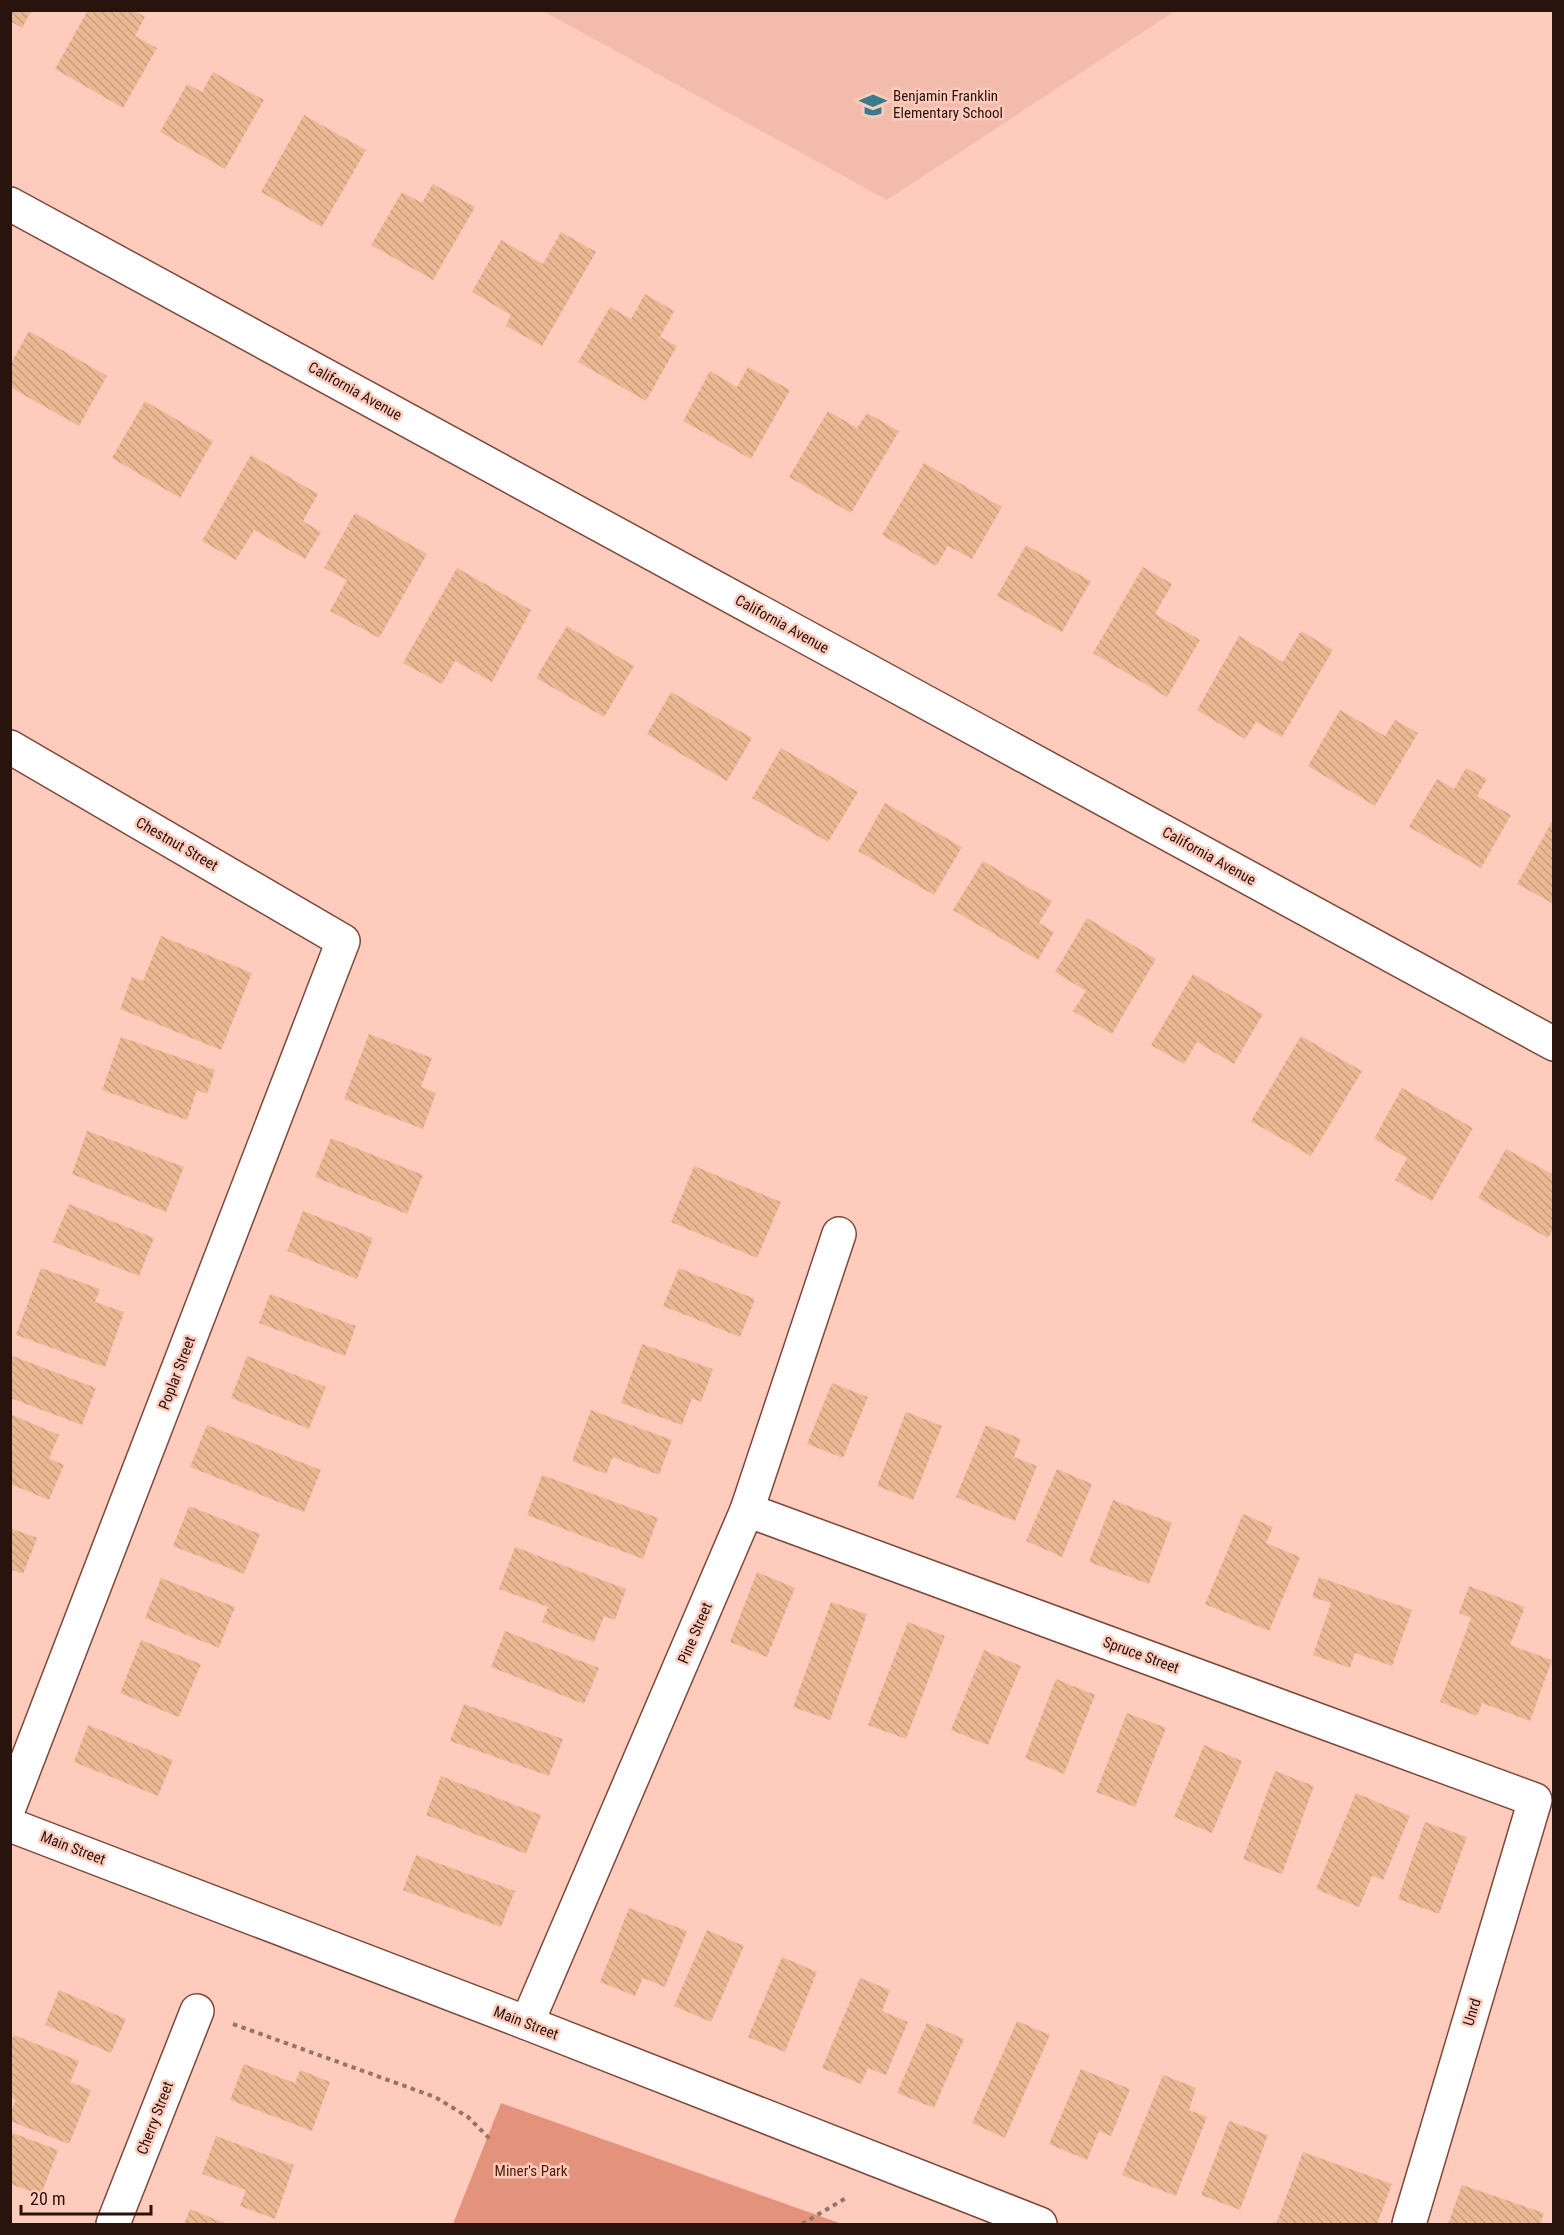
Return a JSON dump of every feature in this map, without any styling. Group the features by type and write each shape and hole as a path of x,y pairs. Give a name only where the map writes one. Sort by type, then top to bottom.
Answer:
{"street":[{"name":"California Avenue","path":"10,204 1554,1044"},
{"name":"Chestnut Street","path":"10,747 343,941"},
{"name":"Poplar Street","path":"10,1804 343,941"},
{"name":"Pine Street","path":"527,2023 747,1510 839,1234"},
{"name":"Spruce Street","path":"747,1510 1535,1800"},
{"name":"Unrd","path":"1408,2224 1535,1800"},
{"name":"Main Street","path":"10,1825 527,2023 1040,2224"},
{"name":"Cherry Street","path":"113,2224 196,2011"}],"path":[{"path":"196,2011 435,2097 468,2117 492,2141"},
{"path":"802,2224 846,2198"}],"shaded area":[{"name":"Benjamin Franklin Elementary School","path":"1175,10 887,200 543,11"}],"green space":[{"name":"Miner's Park","path":"501,2103 842,2224 453,2224"}],"building":[{"path":"10,10 32,10 22,28 10,21"},
{"path":"88,10 133,10 145,17 135,36 157,48 123,108 55,69"},
{"path":"213,72 264,100 225,169 160,132 187,84 202,92"},
{"path":"304,115 366,150 322,227 261,192"},
{"path":"433,184 475,207 433,280 371,245 402,192 422,203"},
{"path":"561,232 596,252 542,346 506,326 511,315 472,292 501,240 543,264"},
{"path":"645,294 674,311 660,337 677,346 646,401 578,362 610,307 631,319"},
{"path":"29,331 107,376 79,426 10,387 10,365"},
{"path":"748,367 790,390 751,459 683,421 710,371 737,387"},
{"path":"145,401 213,441 180,498 112,458"},
{"path":"828,411 857,428 867,413 899,431 851,513 789,477"},
{"path":"251,455 318,494 303,521 321,532 305,559 254,530 236,560 202,541"},
{"path":"924,463 1002,507 972,559 948,546 936,566 882,535"},
{"path":"355,513 427,554 379,638 330,611 347,580 324,568"},
{"path":"1026,545 1091,581 1062,632 997,596"},
{"path":"1143,567 1172,584 1155,614 1200,640 1167,697 1093,653"},
{"path":"457,568 531,610 492,682 455,661 442,684 403,663"},
{"path":"567,626 634,666 604,717 536,678"},
{"path":"1301,631 1333,650 1282,737 1256,722 1245,739 1197,710 1239,636 1283,662"},
{"path":"671,692 752,738 727,781 647,734"},
{"path":"1340,710 1385,736 1395,720 1418,733 1375,806 1308,766"},
{"path":"781,748 858,792 828,842 752,798"},
{"path":"1466,768 1487,779 1477,796 1511,815 1481,868 1409,827 1437,779 1454,789"},
{"path":"885,803 962,847 934,895 858,851"},
{"path":"1554,818 1554,904 1517,884"},
{"path":"983,861 1052,901 1039,923 1054,932 1038,960 953,910"},
{"path":"1087,918 1156,959 1112,1034 1073,1011 1086,991 1055,972"},
{"path":"161,936 252,973 221,1050 120,1009 132,977 143,981"},
{"path":"1193,974 1263,1014 1234,1064 1197,1042 1184,1064 1151,1045"},
{"path":"369,1034 432,1058 421,1087 436,1093 423,1129 344,1099"},
{"path":"1301,1036 1362,1071 1311,1156 1251,1121"},
{"path":"121,1037 215,1070 207,1094 197,1090 187,1120 102,1090"},
{"path":"1402,1088 1473,1128 1432,1201 1395,1180 1407,1158 1374,1139"},
{"path":"87,1131 184,1167 166,1212 72,1174"},
{"path":"331,1138 423,1175 407,1214 315,1177"},
{"path":"1506,1149 1554,1175 1554,1228 1548,1238 1478,1198"},
{"path":"694,1166 781,1202 757,1258 671,1222"},
{"path":"69,1204 154,1238 139,1276 53,1242"},
{"path":"303,1211 373,1238 357,1279 287,1251"},
{"path":"41,1268 100,1289 95,1302 124,1312 105,1367 16,1335"},
{"path":"679,1268 755,1299 740,1337 663,1306"},
{"path":"270,1294 356,1326 345,1356 259,1323"},
{"path":"642,1344 713,1369 701,1402 692,1398 682,1425 621,1403"},
{"path":"10,1355 96,1388 82,1425 10,1398"},
{"path":"247,1356 326,1387 309,1429 231,1398"},
{"path":"832,1383 868,1397 843,1458 807,1444"},
{"path":"591,1410 672,1440 659,1475 613,1457 606,1474 572,1461"},
{"path":"906,1412 942,1426 913,1500 877,1486"},
{"path":"10,1414 59,1435 49,1458 64,1465 49,1500 10,1484"},
{"path":"207,1425 321,1470 304,1512 190,1467"},
{"path":"986,1425 1021,1439 1014,1457 1037,1466 1015,1521 956,1497"},
{"path":"1057,1469 1092,1484 1062,1557 1026,1541"},
{"path":"542,1475 658,1518 643,1559 527,1515"},
{"path":"1113,1500 1172,1523 1149,1584 1089,1562"},
{"path":"189,1506 260,1534 244,1574 173,1546"},
{"path":"1243,1514 1273,1527 1266,1543 1300,1557 1269,1631 1205,1604"},
{"path":"10,1528 37,1538 23,1574 10,1569"},
{"path":"515,1547 626,1589 615,1620 604,1616 594,1642 542,1622 548,1607 499,1589"},
{"path":"757,1572 795,1588 767,1657 730,1642"},
{"path":"1319,1577 1412,1610 1392,1666 1355,1653 1350,1668 1313,1655 1331,1603 1312,1597"},
{"path":"161,1578 235,1607 219,1648 145,1618"},
{"path":"1469,1586 1525,1607 1510,1645 1552,1660 1530,1721 1482,1703 1477,1716 1440,1702 1471,1618 1459,1613"},
{"path":"831,1602 867,1614 830,1720 793,1707"},
{"path":"908,1622 945,1636 906,1739 868,1725"},
{"path":"505,1631 599,1668 584,1704 491,1667"},
{"path":"141,1640 201,1664 179,1717 120,1693"},
{"path":"984,1650 1021,1666 988,1745 951,1730"},
{"path":"1056,1679 1095,1695 1064,1774 1025,1758"},
{"path":"464,1704 563,1739 549,1776 450,1741"},
{"path":"1127,1713 1166,1728 1135,1807 1096,1792"},
{"path":"88,1725 173,1760 158,1796 74,1762"},
{"path":"1204,1745 1242,1761 1212,1833 1174,1817"},
{"path":"1275,1771 1314,1786 1282,1874 1243,1859"},
{"path":"441,1776 541,1815 526,1854 426,1815"},
{"path":"1356,1793 1410,1816 1383,1880 1372,1876 1359,1907 1316,1889"},
{"path":"1425,1822 1467,1837 1439,1914 1398,1899"},
{"path":"416,1855 515,1891 501,1927 403,1890"},
{"path":"629,1908 687,1931 665,1987 643,1978 635,1996 600,1982"},
{"path":"707,1930 744,1946 711,2022 674,2006"},
{"path":"782,1957 817,1972 785,2052 748,2037"},
{"path":"860,1978 890,1990 882,2011 908,2022 886,2075 868,2068 861,2084 822,2068"},
{"path":"59,1990 126,2019 111,2053 45,2025"},
{"path":"1017,2021 1050,2035 1005,2138 972,2123"},
{"path":"927,2023 964,2039 934,2108 897,2093"},
{"path":"14,2035 79,2061 70,2082 91,2090 69,2144 10,2121 10,2113 16,2100 10,2097 10,2043"},
{"path":"244,2064 295,2083 300,2070 330,2082 312,2131 230,2100"},
{"path":"1081,2069 1130,2089 1111,2136 1099,2131 1087,2160 1049,2144"},
{"path":"1163,2075 1196,2088 1189,2110 1207,2117 1176,2196 1122,2175"},
{"path":"1229,2121 1268,2135 1240,2210 1201,2195"},
{"path":"10,2132 58,2150 41,2195 10,2184"},
{"path":"216,2136 294,2165 275,2219 240,2206 246,2190 202,2174"},
{"path":"1303,2152 1392,2184 1377,2224 1276,2224"},
{"path":"1462,2185 1544,2213 1540,2224 1448,2224"},
{"path":"190,2209 227,2224 184,2224"}],"place":[{"name":"Benjamin Franklin Elementary School","path":"873,105"}]}
